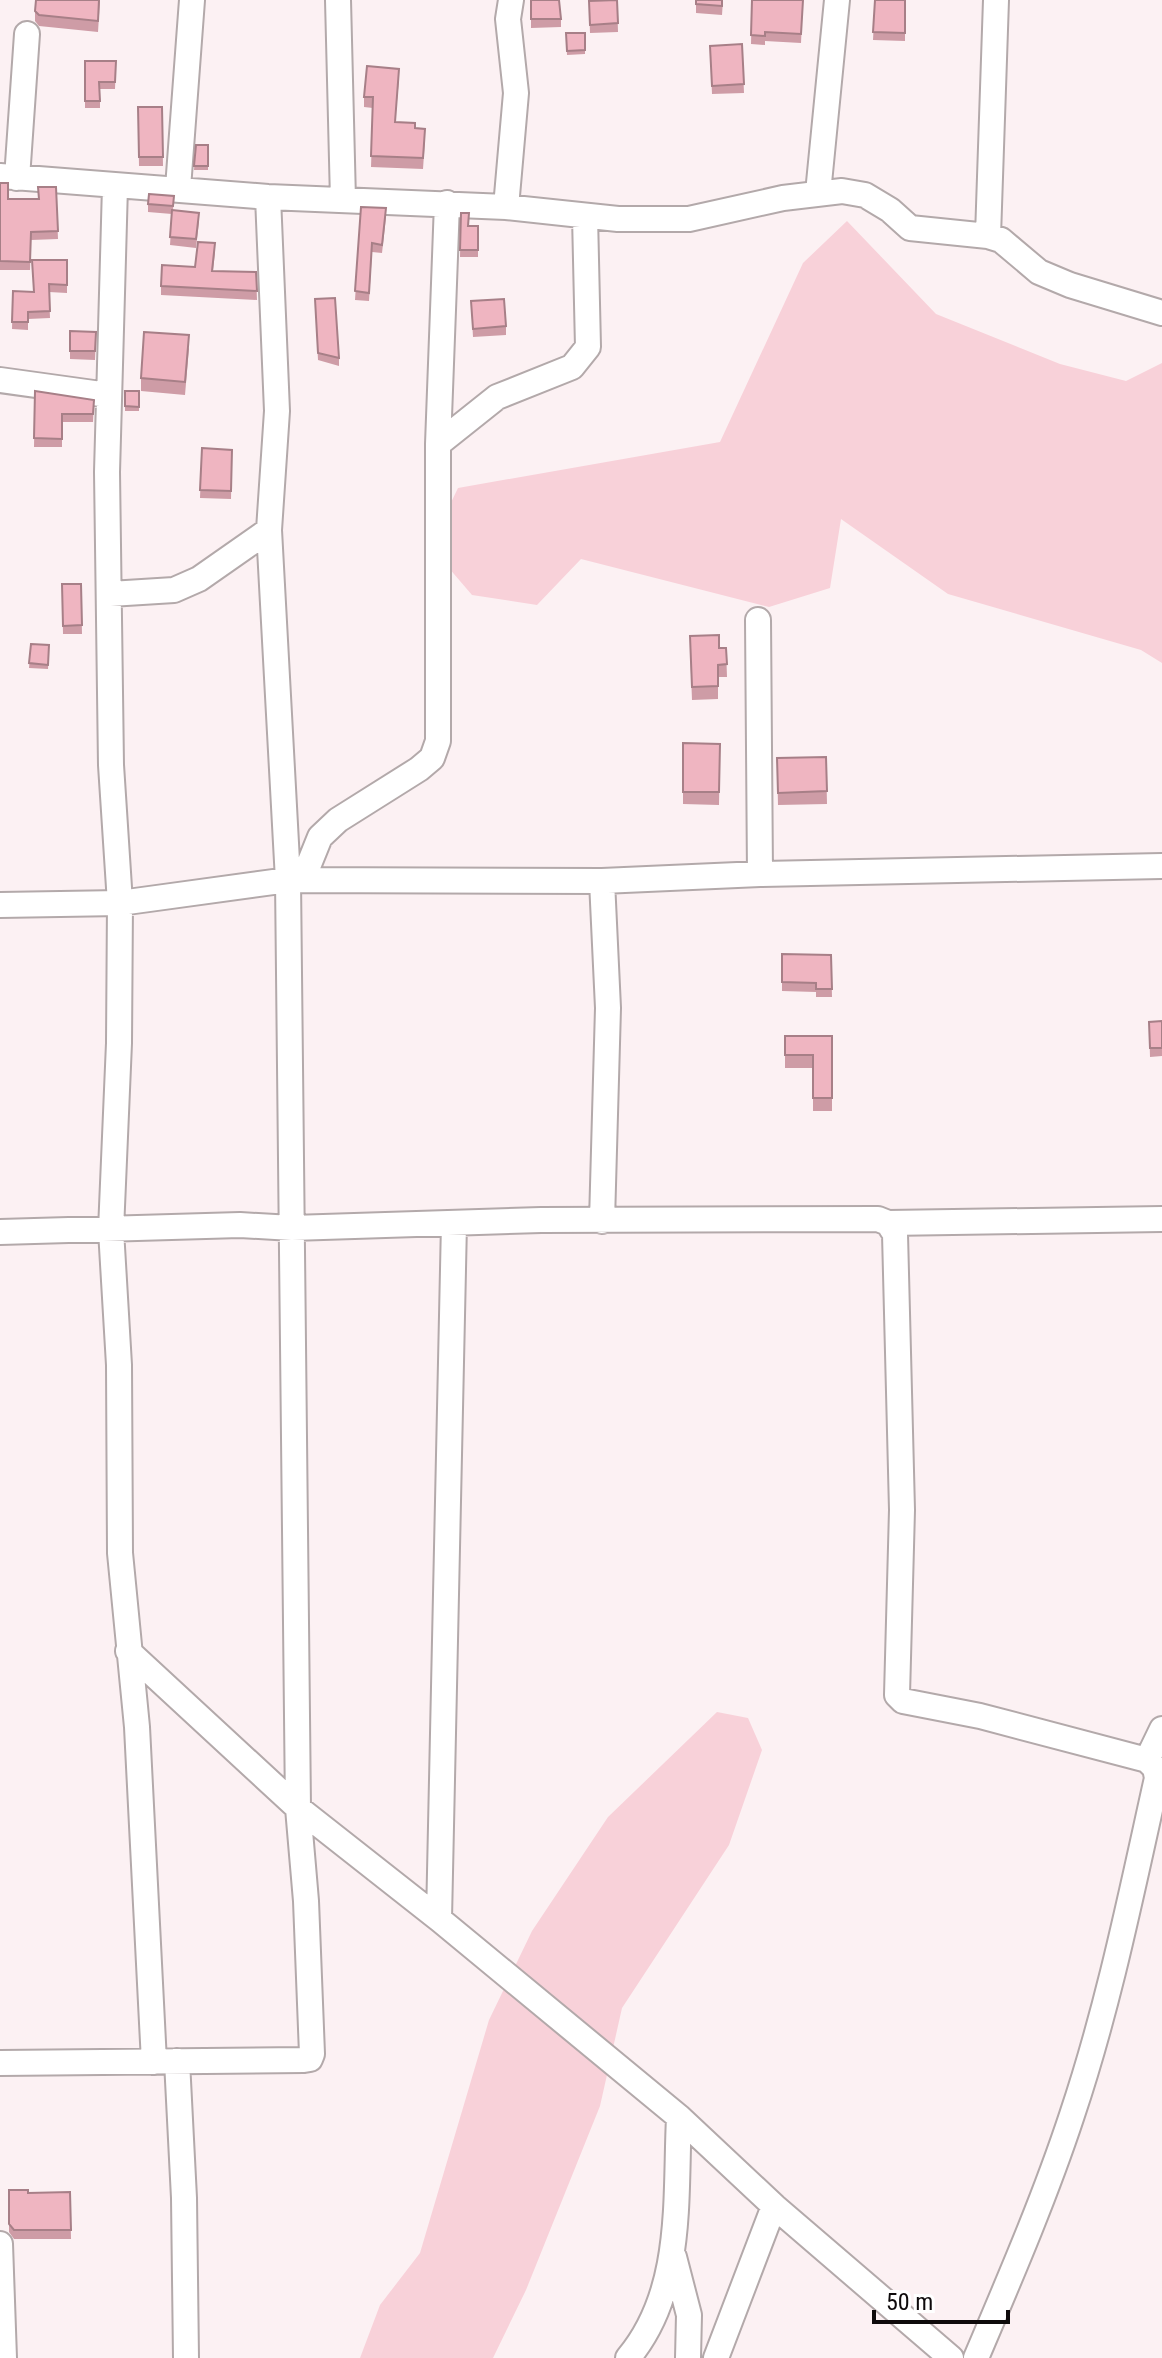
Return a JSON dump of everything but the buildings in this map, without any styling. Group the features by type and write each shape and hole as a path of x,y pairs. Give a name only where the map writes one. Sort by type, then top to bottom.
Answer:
{"street":[{"path":"178,188 192,0"},
{"path":"338,0 343,200"},
{"path":"506,207 516,93 508,19 511,0"},
{"path":"818,193 837,0"},
{"path":"988,236 996,0"},
{"path":"27,34 9,177 268,197 506,207 618,219 689,219 842,191 865,195 890,210 910,228 1001,240 1039,272 1070,285 1162,313"},
{"path":"115,186 108,395 111,765 120,903 119,1043 111,1230 119,1365 120,1553 165,2062 184,2198 186,2358"},
{"path":"0,2063 310,2059 306,1901 298,1808 292,1228 295,880 269,530 277,411 268,197"},
{"path":"295,880 320,837 338,820 419,769 432,758 438,741 438,444 447,203"},
{"path":"438,444 497,397 572,367 582,358 588,347 585,216"},
{"path":"0,380 108,395"},
{"path":"110,594 174,590 199,579 269,530"},
{"path":"758,620 760,874"},
{"path":"0,905 120,903 295,880 602,881 760,874 1162,866"},
{"path":"602,881 608,1008 602,1221"},
{"path":"0,1232 240,1225 292,1228 541,1220 878,1219 888,1223 1162,1219"},
{"path":"439,1919 454,1223"},
{"path":"888,1223 895,1234 902,1510 897,1695 903,1701 980,1716 1147,1760 1155,1768 1157,1778 1118,1950 1073,2113 1040,2204 976,2358"},
{"path":"128,1651 298,1808 439,1919 679,2117 774,2206 951,2358"},
{"path":"1147,1760 1162,1729"},
{"path":"628,2358 639,2345 662,2301 673,2254 679,2117"},
{"path":"716,2358 774,2206"},
{"path":"0,2244 4,2358"},
{"path":"673,2254 689,2315 688,2358"}],"shaded area":[{"path":"847,221 936,314 1060,364 1126,381 1162,363 1162,663 1141,650 948,594 841,519 830,588 769,607 581,559 537,605 472,595 430,546 458,488 720,442 803,263"},
{"path":"717,1712 748,1718 762,1750 729,1845 622,2008 600,2106 526,2290 493,2358 360,2358 380,2305 420,2253 489,2020 532,1931 608,1817"}]}
